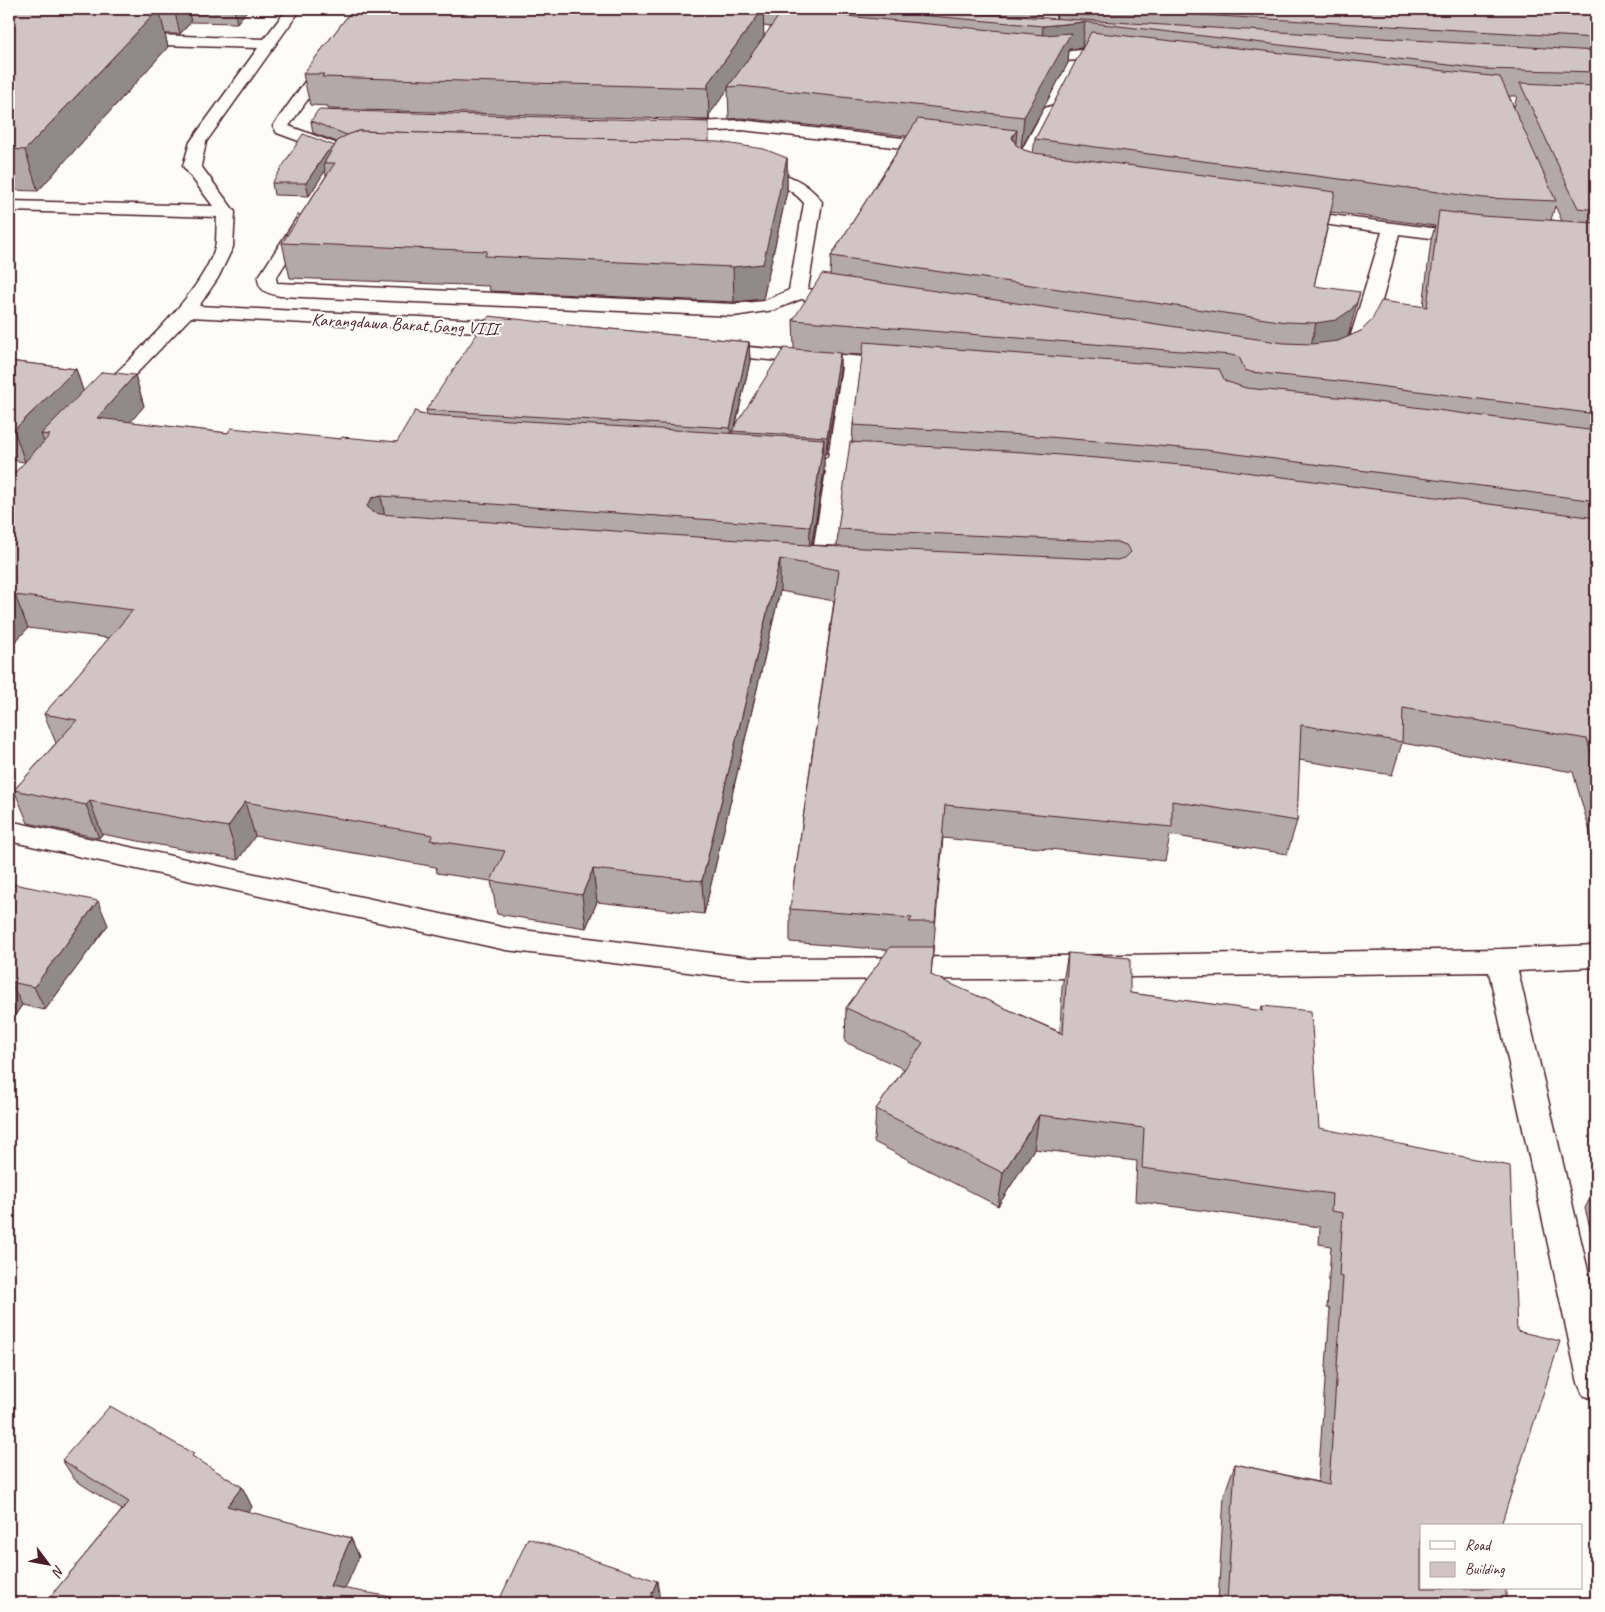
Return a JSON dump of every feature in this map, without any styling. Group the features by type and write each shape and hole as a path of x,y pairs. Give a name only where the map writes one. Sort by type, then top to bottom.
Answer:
{"street":[{"path":"84,416 186,311 209,278 224,247 226,212 192,166 198,142 294,9"},
{"path":"1047,9 1050,38"},
{"path":"1031,37 1069,39"},
{"path":"118,39 268,44"},
{"path":"339,45 281,126 283,129 347,160"},
{"path":"1012,56 1041,59 1082,55 1131,61"},
{"path":"1072,72 1082,55"},
{"path":"1007,155 1023,164 1059,98"},
{"path":"720,135 719,116 724,109"},
{"path":"288,114 308,115"},
{"path":"661,127 720,135 742,126 958,150"},
{"path":"735,169 765,174 789,183 806,192 813,202 798,293"},
{"path":"9,206 226,212"},
{"path":"312,208 267,278 268,286 280,290 734,310 770,306 785,301 798,293 866,303"},
{"path":"1275,212 1482,239"},
{"path":"1326,364 1334,362 1351,352 1360,338 1392,228"},
{"name":"Karangdawa Barat Gang VIII","path":"186,311 480,326 535,332"},
{"path":"693,348 920,368"},
{"path":"822,569 853,363"},
{"path":"768,460 905,469"},
{"path":"9,831 506,939 753,969 979,968 1501,960 1596,956"},
{"path":"1501,960 1596,1383"}],"building":[{"path":"9,9 159,9 25,150 9,149"},
{"path":"353,9 763,9 708,83 708,88 322,77 324,74 303,74"},
{"path":"852,9 941,9 948,12 1596,51 1596,72 1483,69 1085,22 1043,26"},
{"path":"1097,9 1596,9 1596,38"},
{"path":"783,10 1044,35 1071,33 1024,117 741,86 728,87"},
{"path":"1091,32 1500,77 1556,201 1484,198 1035,139"},
{"path":"1520,83 1596,86 1596,210 1578,208"},
{"path":"318,110 709,122 709,142 359,131 347,135 311,121"},
{"path":"918,119 1017,130 1012,137 1016,145 1034,153 1335,192 1314,286 1360,292 1357,302 1351,310 1336,320 1316,323 1286,322 831,256"},
{"path":"359,131 719,142 764,149 787,158 763,264 733,267 485,256 487,251 282,243 335,163 324,163 338,140"},
{"path":"303,134 335,146 327,152 306,183 272,183"},
{"path":"1439,211 1482,216 1596,223 1596,414 1347,382 1251,372 1245,370 1239,357 1231,355 793,320 822,274 1284,343 1312,344 1338,341 1361,331 1371,321 1381,301 1427,307"},
{"path":"489,316 749,342 730,428 426,410"},
{"path":"864,342 1219,369 1225,381 1246,388 1346,398 1596,431 1596,501 1206,450 1024,435 853,425"},
{"path":"784,348 840,353 827,437 732,431"},
{"path":"9,361 76,369 14,430 9,430"},
{"path":"102,372 135,375 97,418 228,433 231,428 341,439 342,437 397,442 415,411 417,411 419,414 428,415 824,439 810,527 381,496 372,498 367,506 372,512 380,514 822,546 1117,560 1125,558 1131,552 1126,545 1117,542 838,529 850,442 1024,452 1206,467 1596,518 1596,771 1587,739 1403,708 1402,742 1301,725 1297,821 1172,801 1172,827 945,805 935,922 909,922 912,918 790,909 839,570 780,559 702,881 593,869 582,895 491,881 505,851 430,840 433,835 245,802 228,827 90,801 86,805 14,790 77,720 44,714 133,610 15,595 9,602 9,479 50,435 41,434"},
{"path":"9,883 98,901 34,987 11,982 9,984"},
{"path":"890,947 933,947 931,975 1063,1034 1068,953 1130,958 1130,993 1263,1011 1262,1006 1311,1011 1319,1128 1510,1166 1517,1331 1560,1341 1502,1524 1420,1524 1420,1590 1506,1590 1506,1603 1227,1603 1235,1464 1329,1485 1343,1277 1339,1276 1343,1213 1331,1211 1332,1194 1142,1168 1144,1128 1039,1115 1003,1173 876,1109 923,1043 846,1008"},
{"path":"110,1406 194,1454 192,1456 242,1487 227,1506 351,1538 330,1586 425,1603 45,1603 129,1502 62,1460"},
{"path":"528,1538 657,1581 648,1603 498,1603"}]}
